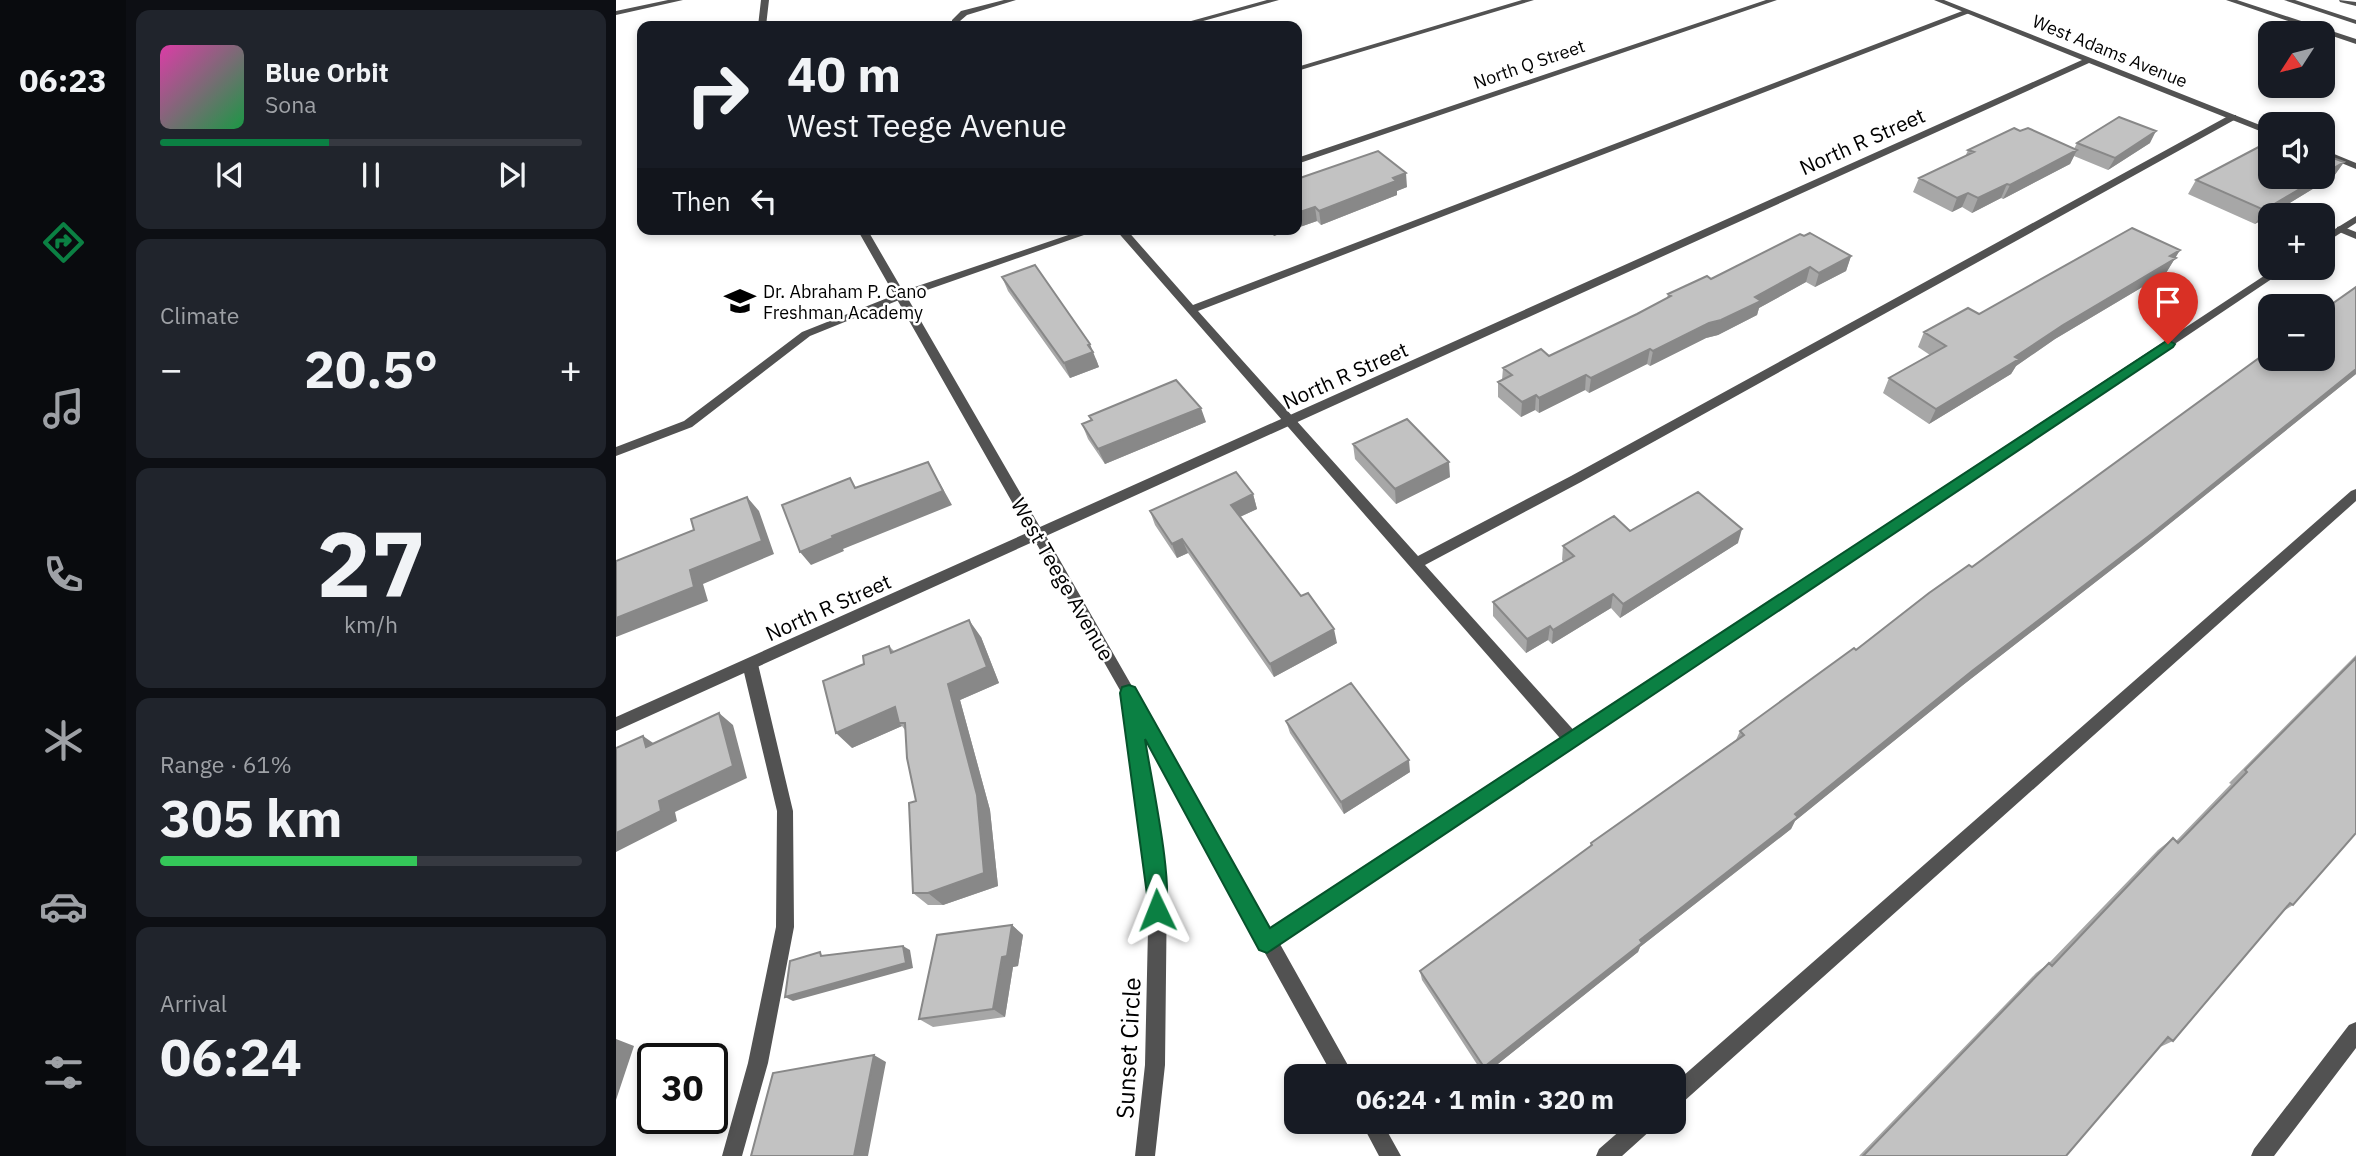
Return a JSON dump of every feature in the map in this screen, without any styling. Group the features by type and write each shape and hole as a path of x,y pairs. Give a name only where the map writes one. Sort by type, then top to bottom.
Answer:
{"street":[{"path":"616,13 679,0"},
{"path":"763,21 765,0"},
{"path":"956,21 964,13 1012,0"},
{"path":"1196,21 1275,0"},
{"path":"1302,68 1530,0"},
{"name":"North Q Street","path":"1302,159 1773,0"},
{"name":"West Adams Avenue","path":"1938,0 2258,127"},
{"path":"2230,0 2356,42"},
{"path":"2288,0 2356,22"},
{"path":"2343,0 2356,4"},
{"path":"1190,310 1968,12"},
{"name":"North R Street","path":"616,724 2089,60"},
{"path":"1415,564 1589,472 2233,117"},
{"path":"2335,157 2356,166"},
{"path":"2335,233 2356,219"},
{"path":"2341,229 2356,236"},
{"name":"West Teege Avenue","path":"865,235 1129,693 1337,1064"},
{"path":"616,452 688,424 806,334 900,296 1078,235"},
{"path":"1125,235 1572,740"},
{"path":"1267,942 2265,280"},
{"path":"1686,1086 2356,494"},
{"path":"732,1156 758,1063 785,927 785,811 750,664"},
{"name":"Sunset Circle","path":"1129,693 1158,884 1155,1065 1145,1156"},
{"path":"2261,1156 2356,1032"},
{"path":"1378,1134 1391,1156"},
{"path":"1606,1156 1631,1134"}],"building":[{"path":"2119,117 2156,131 2115,158 2077,143"},
{"path":"2014,128 2020,131 2028,128 2077,150 2010,185 1978,198 1968,193 1957,198 1919,178 1974,152 1968,150"},
{"path":"2258,147 2258,189 2300,189 2276,203 2258,203 2258,207 2196,180"},
{"path":"1378,151 1406,173 1393,178 1396,181 1319,211 1315,207 1302,211 1302,177"},
{"path":"2335,159 2344,162 2335,167"},
{"path":"2132,228 2180,250 2170,256 2176,258 2063,325 2015,357 2019,359 1936,409 1889,378 1946,346 1924,332 1968,308 1979,314"},
{"path":"1810,233 1851,256 1819,273 1810,267 1755,297 1761,301 1653,351 1650,349 1591,378 1586,375 1539,398 1536,395 1522,402 1498,382 1512,375 1503,368 1541,349 1549,356 1671,296 1668,294 1707,276 1711,279 1800,234 1804,236"},
{"path":"1035,265 1093,352 1064,363 1002,277"},
{"path":"2356,287 2356,369 2154,532 1972,671 1795,814 1798,817 1640,940 1642,943 1488,1064 1482,1064 1420,971 1592,845 1591,843 1744,735 1740,731 1854,648 1856,650 1929,593 1969,565 1972,567 2258,359 2258,371 2335,371 2335,302"},
{"path":"1176,380 1201,408 1098,449 1082,424 1092,420 1089,416"},
{"path":"1407,419 1449,462 1395,489 1353,444"},
{"path":"928,462 943,491 832,536 833,538 800,552 782,505 850,478 855,488"},
{"path":"1236,472 1253,494 1231,505 1301,596 1308,593 1334,629 1270,664 1182,539 1172,544 1150,511"},
{"path":"1698,492 1742,529 1623,604 1613,594 1553,630 1550,626 1527,639 1493,602 1574,556 1563,546 1614,516 1630,531"},
{"path":"747,497 762,541 690,570 694,587 616,618 616,561 694,530 691,519"},
{"path":"969,620 987,667 948,684 977,795 984,873 928,893 913,893 909,803 916,801 907,758 905,723 899,723 895,707 836,733 823,681 864,664 863,656 889,646 891,653"},
{"path":"2356,658 2356,833 2293,905 2290,903 2173,1041 2168,1037 2066,1156 1863,1156 2049,963 2052,966 2173,838 2178,843 2247,772 2245,770"},
{"path":"1351,683 1409,760 1341,802 1286,721"},
{"path":"719,713 733,766 659,801 661,811 616,833 616,748 643,736 646,747"},
{"path":"1012,925 1007,956 1002,957 993,1009 919,1019 937,935"},
{"path":"903,946 906,963 785,997 790,961 820,952 821,956"},
{"path":"874,1055 854,1156 751,1156 773,1073"}],"place":[{"name":"Dr. Abraham P. Cano Freshman Academy","path":"740,301"}],"route":[{"path":"1157,910 1158,884 1129,693 1267,942 2168,344"}]}
